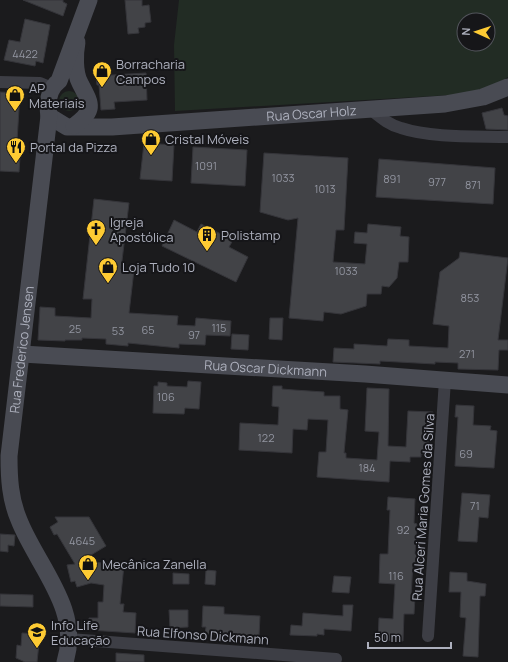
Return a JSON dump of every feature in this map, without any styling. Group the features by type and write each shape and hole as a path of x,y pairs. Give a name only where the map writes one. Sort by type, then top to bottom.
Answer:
{"street":[{"name":"Rua Frederico Jensen","path":"65,662 69,640 67,622 60,597 27,539 18,519 13,502 9,478 10,440 22,354 49,116 48,100 56,85 89,0"},
{"name":"Rua Frederico Jensen","path":"42,168 49,149 58,136 87,116 90,108 88,94 79,82 76,56 78,30"},
{"path":"0,82 56,85 79,82"},
{"name":"Rua Oscar Holz","path":"70,127 112,127 445,104 483,97 508,87"},
{"path":"90,108 95,119 112,127"},
{"path":"370,109 388,122 401,128 424,133 508,137"},
{"path":"49,116 70,127"},
{"name":"Rua Oscar Dickmann","path":"22,354 508,385"},
{"name":"Rua Alceri Maria Gomes da Silva","path":"428,636 445,380"},
{"name":"Rua Elfonso Dickmann","path":"69,640 336,659"}],"shaded area":[{"path":"179,0 508,0 508,77 491,88 451,95 175,111 174,45"},
{"path":"65,91 73,91 79,97 79,105 73,111 65,111 59,105 59,97"}],"building":[{"path":"23,0 63,0 63,2 67,4 63,16"},
{"path":"125,0 142,0 142,6 149,5 151,22 145,23 145,27 138,28 139,33 128,34"},
{"path":"25,19 50,25 43,63 36,61 35,66 4,60 9,40 20,42"},
{"path":"146,73 147,100 114,102 115,109 101,110 99,85 97,85 96,76"},
{"path":"0,92 20,93 16,157 20,157 19,172 0,171"},
{"path":"502,108 504,115 508,116 508,130 486,129 482,113"},
{"path":"144,143 174,145 172,181 140,179"},
{"path":"193,147 247,150 245,186 191,183"},
{"path":"264,153 348,158 344,230 336,230 333,262 365,264 367,244 354,243 355,232 367,233 368,224 401,227 400,236 409,237 408,262 399,262 397,278 389,287 382,286 381,294 367,294 366,306 341,314 324,312 323,321 289,318 298,218 288,220 260,212"},
{"path":"379,159 495,168 493,204 376,197"},
{"path":"94,199 129,203 121,269 134,270 129,313 178,316 177,325 195,326 196,318 231,321 230,336 206,335 205,345 179,344 179,348 128,343 128,346 106,344 106,339 82,338 82,340 65,341 38,340 40,307 55,308 55,316 91,318 92,299 83,299"},
{"name":"Polistamp","path":"174,220 197,232 201,224 233,240 229,247 248,257 236,282 162,246"},
{"path":"460,252 508,258 498,340 508,340 508,350 499,350 498,370 458,369 458,363 435,362 435,364 380,361 380,364 333,362 334,348 354,349 354,344 387,346 388,339 409,340 409,346 448,348 449,326 433,324 440,272 459,258"},
{"path":"270,318 283,318 282,340 269,339"},
{"path":"232,334 249,335 248,350 231,349"},
{"path":"188,381 201,382 199,409 185,408 184,414 153,413 154,386 158,386 158,382 167,383 167,386 187,387"},
{"path":"273,386 282,386 282,389 324,392 324,396 340,396 340,409 348,410 344,453 346,453 346,458 377,460 379,432 365,431 367,388 389,389 388,446 406,447 408,411 433,412 430,454 421,454 421,457 410,457 410,462 390,461 389,482 317,477 319,452 326,452 328,420 308,419 307,430 293,429 292,453 239,450 240,423 278,425 279,407 272,406"},
{"path":"456,405 474,406 473,425 491,426 490,430 497,431 494,468 455,466 458,417 455,417"},
{"path":"462,493 490,495 488,518 479,517 477,542 458,541"},
{"path":"388,497 415,499 414,523 417,524 415,554 425,555 424,564 413,563 411,596 415,597 414,614 404,614 403,641 378,640 379,618 393,619 395,584 379,583 380,554 388,554 390,510 387,510"},
{"path":"55,517 89,517 106,546 81,561 124,565 120,604 124,604 123,612 136,613 135,633 89,630 89,618 98,618 98,602 103,602 104,585 91,583 77,587 75,581 71,582 67,565 75,564 57,534 54,535 50,527 58,522"},
{"path":"0,534 15,535 14,546 8,545 8,552 0,551"},
{"path":"206,570 216,571 215,585 205,584"},
{"path":"450,572 467,573 467,581 486,584 485,596 480,596 478,657 463,656 466,618 460,617 461,592 449,592"},
{"path":"173,573 189,574 189,584 173,584"},
{"path":"334,576 351,577 349,593 332,592"},
{"path":"0,594 33,595 33,607 0,606"},
{"path":"343,605 353,605 351,631 324,629 324,635 290,635 291,625 302,626 303,613 343,616"},
{"path":"203,606 224,607 224,614 260,616 259,636 205,634 206,627 202,627"},
{"path":"169,610 188,610 188,627 170,628"},
{"path":"22,633 40,634 37,662 25,662 16,658 17,645 21,646"},
{"path":"116,653 144,655 144,662 116,662"}],"place":[{"name":"Borracharia Campos","path":"102,88"},
{"name":"AP Materiais","path":"15,112"},
{"name":"Cristal Móveis","path":"151,156"},
{"name":"Portal da Pizza","path":"16,164"},
{"name":"Igreja Apostólica","path":"96,246"},
{"name":"Polistamp","path":"207,252"},
{"name":"Loja Tudo 10","path":"108,284"},
{"name":"Mecânica Zanella","path":"88,581"},
{"name":"Info Life Educação","path":"37,649"}]}
